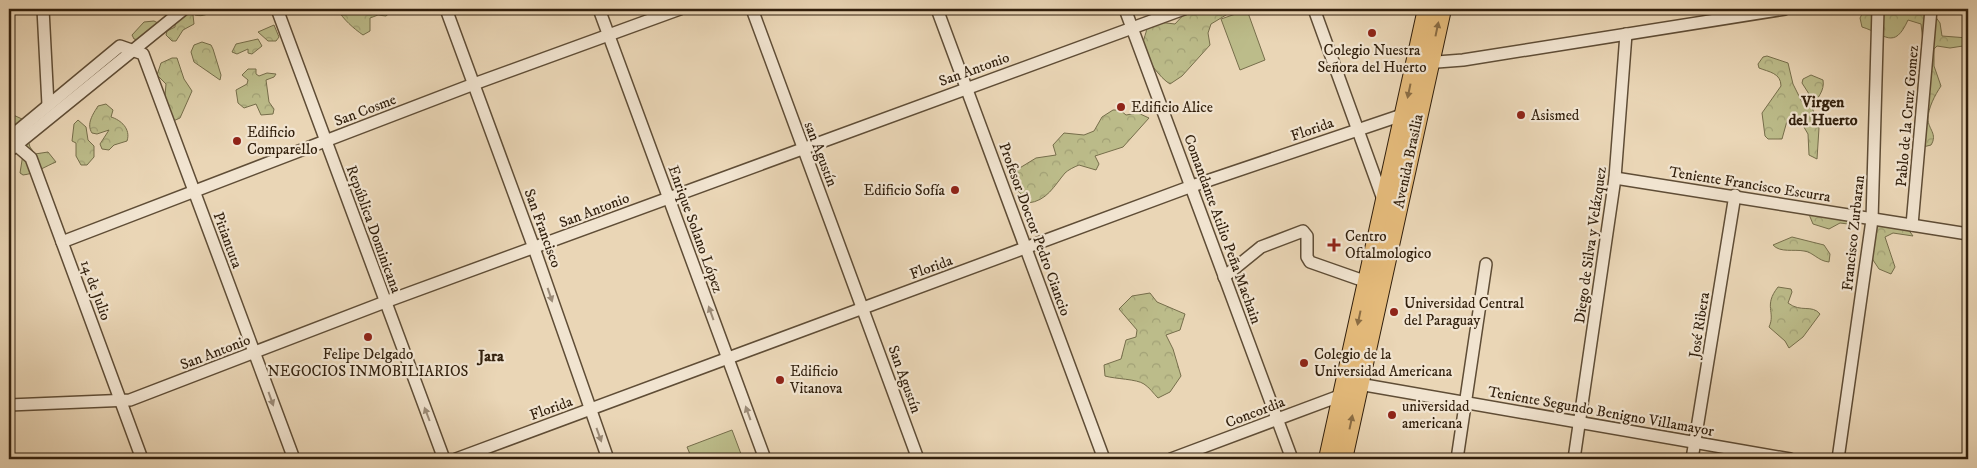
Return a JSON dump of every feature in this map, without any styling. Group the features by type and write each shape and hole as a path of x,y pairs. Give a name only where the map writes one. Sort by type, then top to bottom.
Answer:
{"main road":[{"name":"Avenida Brasilia","path":"1328,459 1350,390 1422,63 1427,9"},
{"name":"Avenida Brasilia","path":"1422,63 1442,9"},
{"name":"Avenida Brasilia","path":"1343,459 1350,390 1367,282 1384,202 1411,113"}],"street":[{"path":"43,9 48,105"},
{"path":"10,143 135,50 184,9"},
{"name":"República Dominicana","path":"277,9 444,459"},
{"name":"San Francisco","path":"446,9 534,248 589,410 608,459"},
{"name":"Enrique Solano López","path":"599,9 765,459"},
{"name":"San Cosme","path":"62,242 474,84 680,9"},
{"name":"san Agustín","path":"752,9 864,308"},
{"name":"Profesor Doctor Pedro Ciancio","path":"937,9 1104,459"},
{"name":"Comandante Atilio Peña Machain","path":"1125,9 1292,459"},
{"name":"San Antonio","path":"9,405 130,400 386,302 1184,9"},
{"path":"1314,9 1384,202"},
{"path":"1422,63 1785,9"},
{"name":"Francisco Zurbaran","path":"1838,459 1872,220 1878,9"},
{"name":"Pablo de la Cruz Gomez","path":"1912,226 1931,9"},
{"name":"Diego de Silva y Velázquez","path":"1574,459 1615,178 1626,34"},
{"path":"10,143 48,105 120,46 135,50"},
{"name":"Pitiantuta","path":"135,50 143,54 294,459"},
{"name":"Florida","path":"456,459 1192,186 1357,129 1411,113"},
{"name":"14 de Julio","path":"10,143 32,158 142,459"},
{"name":"Teniente Francisco Escurra","path":"1615,178 1735,195 1872,220 1968,234"},
{"name":"José Ribera","path":"1692,459 1735,195"},
{"path":"1224,277 1261,247 1303,231 1307,236 1306,256 1310,262 1367,282"},
{"path":"1457,459 1486,264"},
{"name":"San Agustín","path":"864,308 918,459"},
{"name":"Teniente Segundo Benigno Villamayor","path":"1350,390 1466,404 1580,421 1790,459"},
{"name":"Concordia","path":"1171,459 1350,390"}],"green space":[{"path":"179,9 188,9 193,15 194,24 183,30 176,41 172,41 166,35 167,31 175,27 175,23 164,17"},
{"path":"194,9 214,9 208,14 201,16 195,15"},
{"path":"337,9 391,9 392,11 386,16 378,15 370,18 370,31 363,35"},
{"path":"1236,9 1211,24 1208,33 1210,45 1182,76 1170,84 1150,63 1143,48 1147,28 1158,22 1175,24 1188,10"},
{"path":"1885,9 1935,9 1935,16 1940,23 1942,36 1968,38 1968,52 1963,46 1950,48 1937,46 1934,49 1934,66 1941,86 1936,93 1928,115 1928,123 1933,135 1931,145 1923,147 1925,59 1921,24 1908,20 1898,35 1893,38 1888,38 1862,27 1860,18 1862,14"},
{"path":"1247,10 1265,60 1240,70 1221,19"},
{"path":"154,21 162,25 138,40 134,39 132,35 144,22"},
{"path":"274,25 279,37 276,41 268,41 258,32"},
{"path":"258,39 262,46 252,54 248,53 248,49 237,54 232,52 236,44"},
{"path":"202,42 211,45 213,49 221,75 220,80 194,62 191,52 194,45"},
{"path":"1968,52 1968,65 1965,61"},
{"path":"1767,56 1788,63 1793,84 1802,102 1806,101 1809,94 1802,83 1803,79 1811,75 1823,80 1822,91 1812,107 1819,128 1817,159 1809,155 1808,134 1798,117 1790,117 1787,121 1782,139 1768,139 1765,136 1762,113 1781,86 1777,76 1759,68 1758,64 1763,57"},
{"path":"177,58 184,79 192,91 180,118 171,122 165,96 166,84 157,75 161,63"},
{"path":"248,69 256,69 256,74 259,76 267,73 276,74 274,77 266,80 269,102 274,109 273,114 261,115 256,104 244,108 238,103 236,90 247,84 248,80 242,75"},
{"path":"106,104 113,110 111,117 118,120 128,133 127,141 114,145 109,150 102,149 100,144 109,130 97,134 92,133 90,130 94,112 98,106"},
{"path":"1113,110 1120,110 1126,115 1138,113 1149,118 1123,147 1095,156 1099,164 1096,170 1079,165 1065,173 1045,196 1035,202 1028,203 1013,184 1018,169 1036,158 1056,155 1053,145 1064,133 1084,135 1094,131 1102,117"},
{"path":"9,113 22,119 30,147 35,154 48,152 56,162 31,173 23,175 20,173 23,154 12,151 9,160"},
{"path":"78,120 86,127 88,140 94,146 94,157 87,165 81,165 76,156 76,143 72,141 74,124"},
{"path":"1808,212 1859,221 1856,225 1840,223 1829,229 1813,224"},
{"path":"1880,224 1908,229 1913,236 1893,233 1885,237 1895,267 1891,274 1879,269 1869,254 1876,226"},
{"path":"1792,237 1824,245 1830,254 1829,262 1807,252 1783,250 1773,245"},
{"path":"1778,287 1791,289 1792,292 1788,303 1797,308 1813,309 1820,314 1803,337 1789,348 1785,341 1769,327 1771,322 1771,299"},
{"path":"1150,293 1157,302 1185,314 1180,330 1166,335 1173,349 1181,376 1170,392 1158,398 1141,382 1105,376 1104,365 1121,359 1126,340 1136,337 1137,330 1119,309 1132,296"},
{"path":"732,430 741,454 728,459 692,459 687,447"}],"place":[{"name":"Colegio Nuestra Señora del Huerto","path":"1372,33"},
{"name":"Edificio Alice","path":"1121,107"},
{"name":"Asismed","path":"1521,115"},
{"name":"Edificio Comparello","path":"237,141"},
{"name":"Edificio Sofía","path":"955,190"},
{"name":"Centro Oftalmologico","path":"1334,245"},
{"name":"Universidad Central del Paraguay","path":"1394,312"},
{"name":"Felipe Delgado NEGOCIOS INMOBILIARIOS","path":"368,337"},
{"name":"Colegio de la Universidad Americana","path":"1304,363"},
{"name":"Edificio Vitanova","path":"780,380"},
{"name":"universidad americana","path":"1392,415"}],"district":[{"name":"Virgen del Huerto","path":"1823,110"},
{"name":"Jara","path":"491,355"}]}
